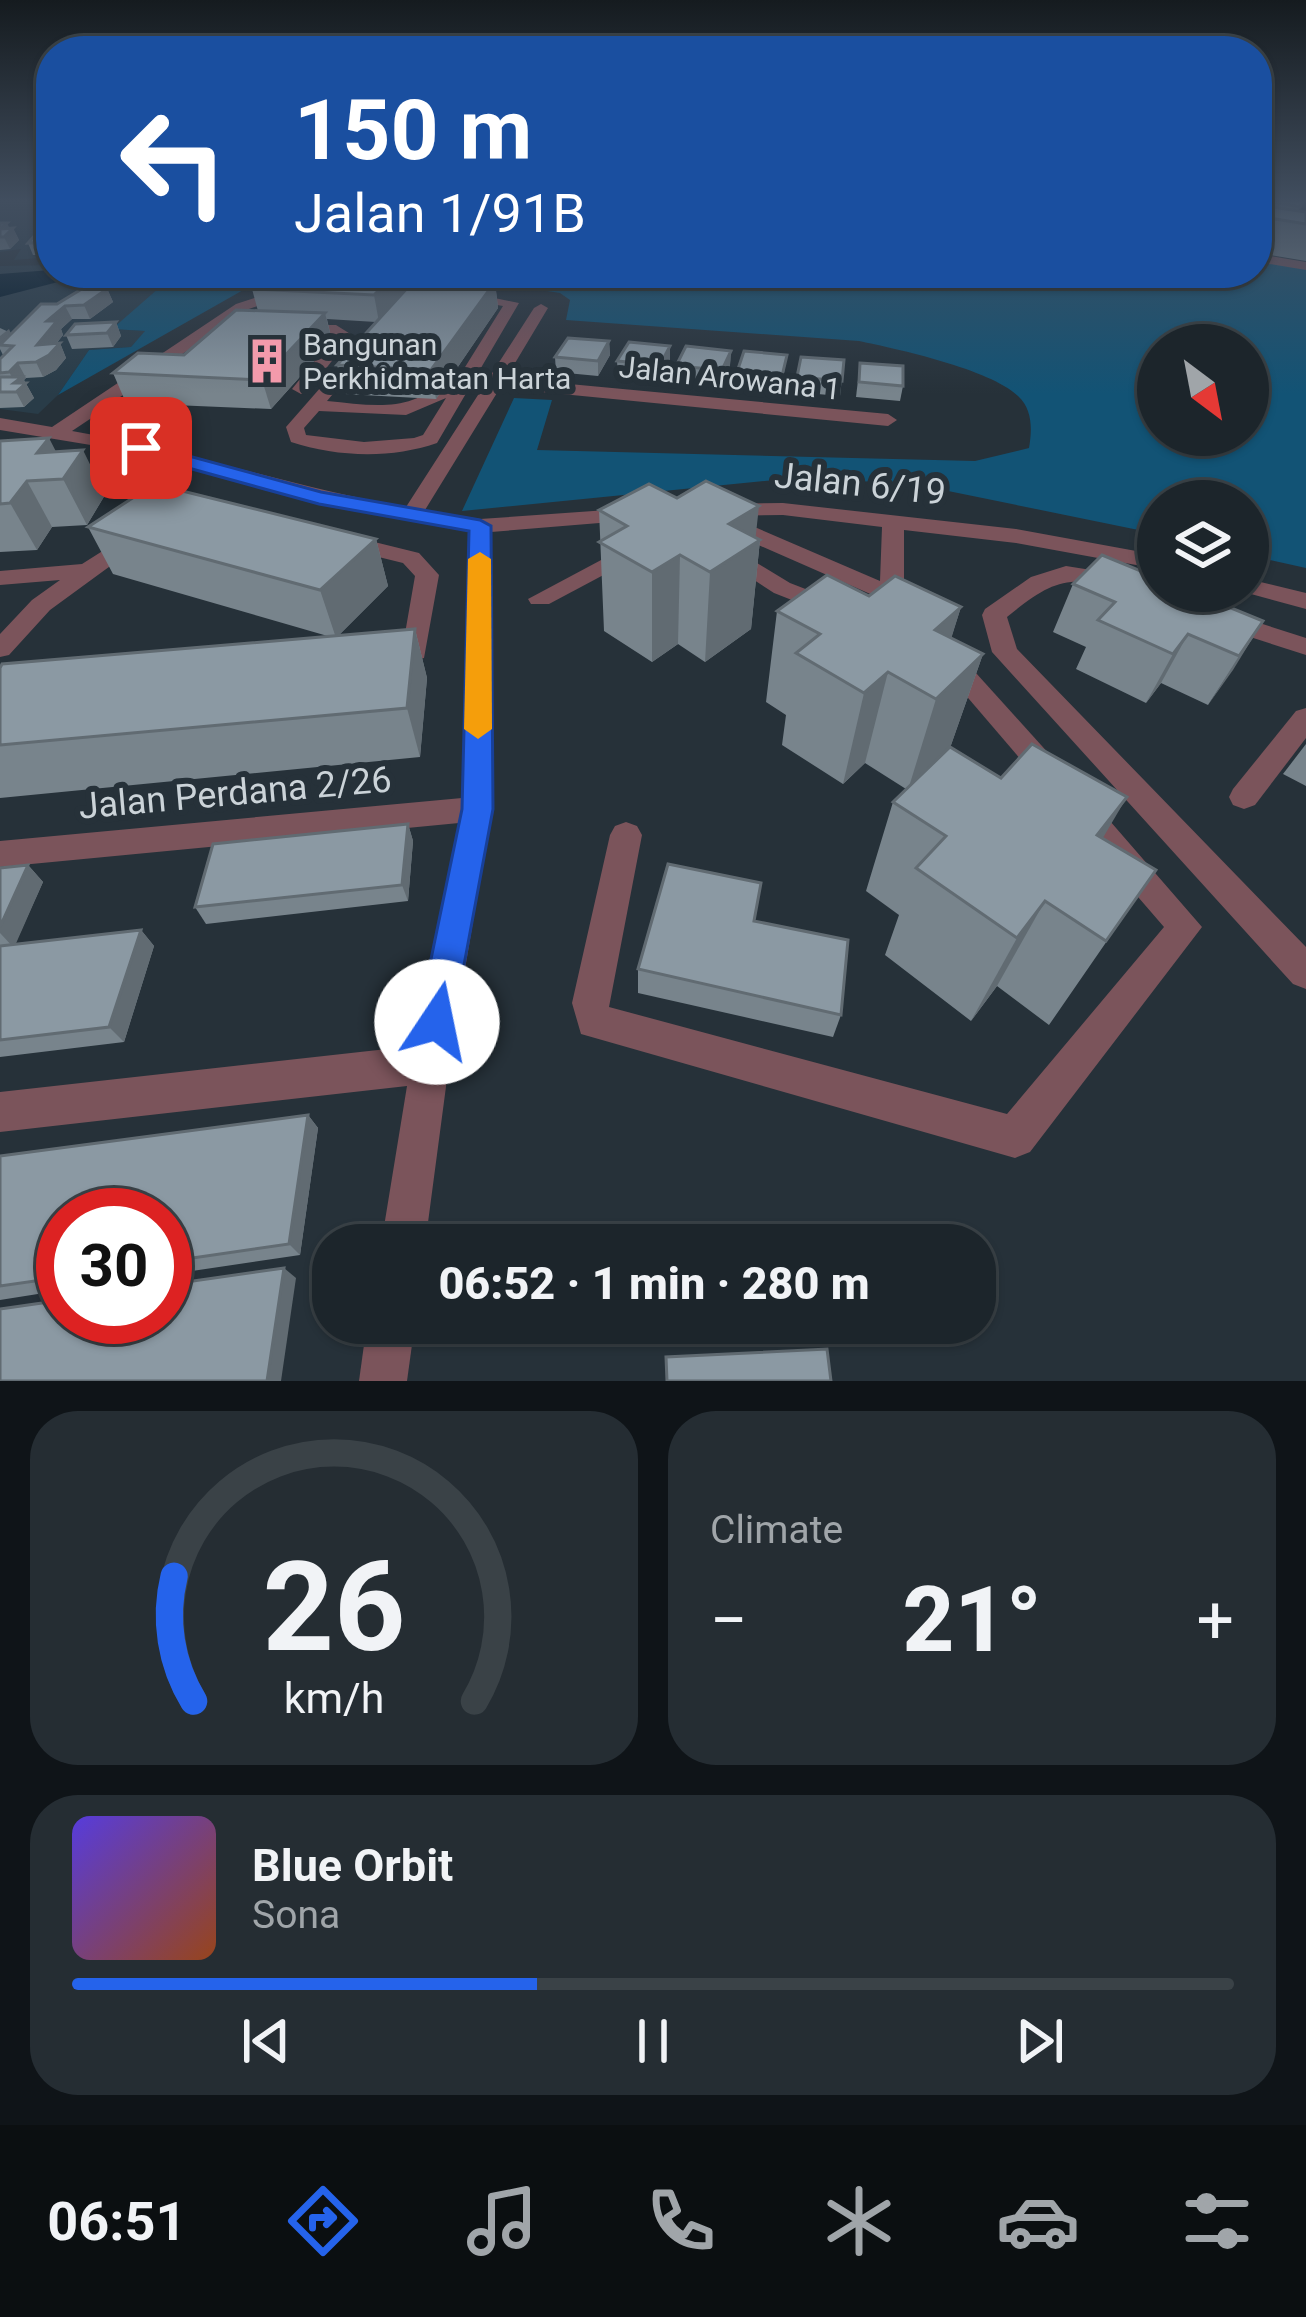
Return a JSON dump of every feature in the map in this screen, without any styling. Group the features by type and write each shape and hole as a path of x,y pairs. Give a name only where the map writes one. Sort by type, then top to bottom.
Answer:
{"street":[{"path":"56,434 251,302 305,289"},
{"path":"370,341 295,427 298,438 401,448 430,439 512,303 435,293"},
{"path":"411,515 541,308"},
{"path":"273,329 321,328 344,334 301,389"},
{"path":"196,363 237,332 199,336"},
{"path":"314,405 405,411 437,403 473,348 492,336"},
{"name":"Jalan Arowana 1","path":"494,382 888,420"},
{"path":"93,409 167,412"},
{"path":"0,424 141,448 245,477 480,526 656,512"},
{"path":"0,477 74,470 197,499"},
{"path":"197,499 218,470"},
{"path":"0,649 40,605 84,571 197,499 245,477"},
{"name":"Jalan 6/19","path":"699,510 783,509 1037,539 1137,571"},
{"path":"892,595 893,522"},
{"path":"406,1224 477,809 480,526"},
{"path":"626,835 590,1003 594,1021 1015,1137 1185,927 935,650 892,595 749,533 713,538 782,588 863,621"},
{"path":"318,535 410,558 428,575 415,652 369,657"},
{"path":"540,599 638,547 658,543"},
{"path":"1137,575 1078,570 1040,578 994,615 1005,652 1306,972"},
{"path":"0,578 84,571"},
{"path":"1269,591 1306,601"},
{"path":"1206,612 1306,647"},
{"path":"1244,797 1306,718"},
{"name":"Jalan Perdana 2/26","path":"0,854 477,809"},
{"path":"0,1112 430,1064"},
{"path":"383,1381 388,1344"}],"shaded area":[{"path":"1272,264 1306,269 1306,568 1269,560 1269,480 1137,480 1137,530 904,482 775,480 462,511 514,398 552,400 537,450 975,461 1029,448 1031,427 1023,402 1005,386 965,369 859,341 566,320 570,300 560,293 528,288 1272,288"},
{"path":"36,265 36,288 159,288 114,329 146,331 131,347 89,350 58,395 38,414 0,409 0,266"},
{"path":"36,271 36,288 0,297 0,274"},
{"path":"159,288 247,288 58,395 89,350 131,347 145,331 112,329"}],"building":[{"path":"83,288 107,289 84,305 65,306 47,321 57,321 37,345 60,343 49,355 0,373 0,359 13,346 0,345 41,304 57,304"},
{"path":"253,288 381,288 374,295"},
{"path":"407,288 491,288 431,370 337,365"},
{"path":"236,310 325,313 262,380 113,373 138,353 184,355"},
{"path":"116,322 107,333 66,335 75,324"},
{"path":"568,338 609,341 598,361 555,357"},
{"path":"629,342 670,346 660,365 617,361"},
{"path":"686,346 731,351 722,370 676,366"},
{"path":"744,351 787,355 782,376 737,372"},
{"path":"801,357 844,360 842,381 797,377"},
{"path":"860,363 903,366 903,386 859,382"},
{"path":"0,377 22,377 14,383 26,383 16,392 0,392"},
{"path":"49,438 37,453 83,450 63,479 27,481 10,503 0,504 0,441"},
{"path":"706,481 759,506 729,524 760,540 710,572 680,555 652,572 599,542 627,526 599,510 649,484 677,498"},
{"path":"154,484 376,539 320,590 88,527"},
{"path":"1102,555 1137,570 1137,612 1241,612 1263,621 1239,656 1188,634 1173,654 1098,620 1115,602 1073,584"},
{"path":"827,575 869,596 895,576 961,607 935,630 983,654 936,699 888,672 864,693 796,653 820,634 777,611"},
{"path":"415,629 407,708 0,745 2,664"},
{"path":"1032,744 1127,797 1097,835 1156,870 1106,941 1045,901 1017,938 916,868 946,836 893,802 950,747 1001,778"},
{"path":"408,824 402,885 195,907 213,844"},
{"path":"668,864 761,883 754,921 848,940 841,1015 638,969"},
{"path":"28,865 0,927 0,868"},
{"path":"141,930 109,1027 0,1040 0,946"},
{"path":"308,1115 289,1244 192,1258 192,1188 36,1188 36,1281 0,1286 0,1156"},
{"path":"284,1268 267,1381 0,1381 0,1309 36,1304 36,1344 192,1344 192,1281"},
{"path":"827,1349 831,1381 667,1381 666,1357"}],"slow traffic":[{"path":"478,729 480,559"}],"place":[{"name":"Bangunan Perkhidmatan Harta","path":"267,361"}],"route":[{"path":"141,448 319,498 480,526 477,809 437,1022"}]}
